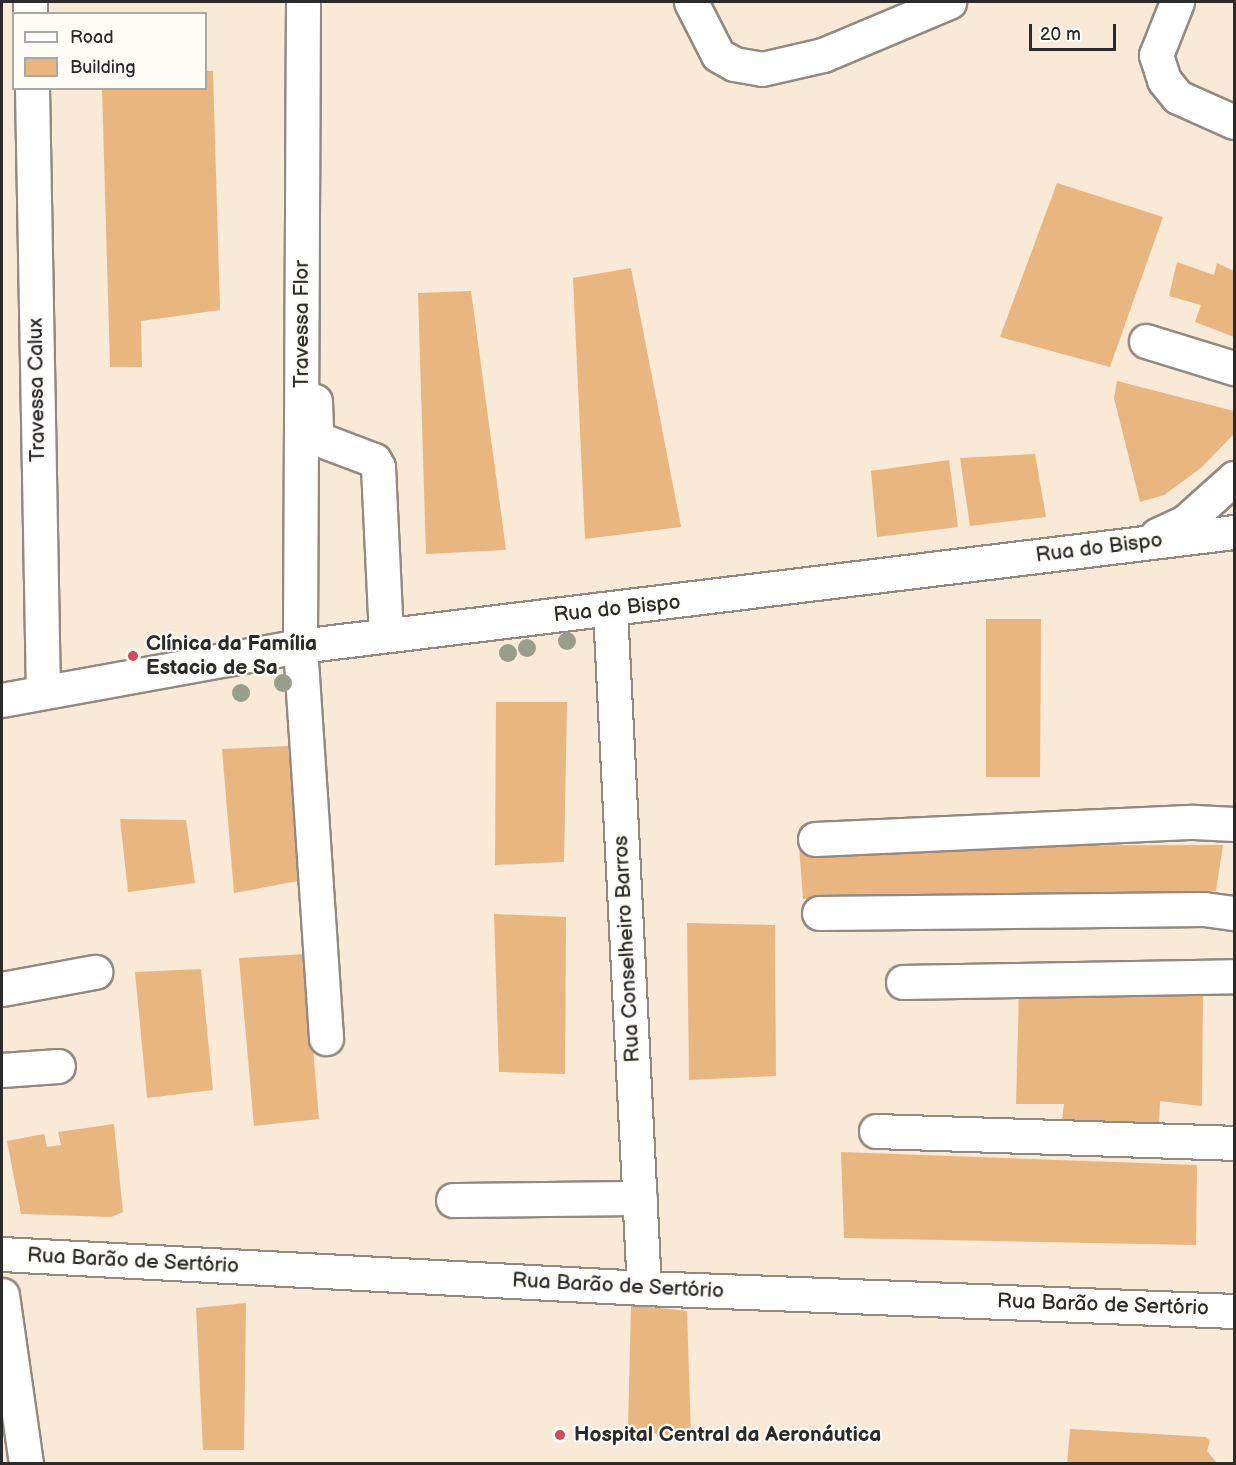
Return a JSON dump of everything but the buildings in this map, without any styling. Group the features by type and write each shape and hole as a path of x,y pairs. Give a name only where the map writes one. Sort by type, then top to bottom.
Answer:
{"street":[{"name":"Travessa Flor","path":"303,2 300,646 326,1038"},
{"path":"691,2 718,55 734,64 762,69 823,55 949,2"},
{"path":"1177,2 1156,55 1164,80 1178,97 1234,122"},
{"name":"Travessa Calux","path":"32,90 43,692"},
{"path":"314,332 316,431 321,440 374,460 378,467 386,635"},
{"path":"1146,341 1234,368"},
{"path":"1142,542 1185,522 1234,478"},
{"name":"Rua do Bispo","path":"2,700 300,646 610,610 1234,532"},
{"name":"Rua Conselheiro Barros","path":"610,610 644,1288"},
{"path":"814,839 1194,822 1234,824"},
{"path":"819,913 1204,909 1234,913"},
{"path":"2,989 95,972"},
{"path":"903,982 1234,976"},
{"path":"2,1070 58,1066"},
{"path":"876,1131 1234,1143"},
{"path":"453,1200 640,1198"},
{"name":"Rua Barão de Sertório","path":"2,1254 644,1288 1234,1311"},
{"path":"2,1295 26,1464"}],"place":[{"name":"Clínica da Família Estacio de Sa","path":"133,656"},
{"name":"Hospital Central da Aeronáutica","path":"560,1435"}]}
